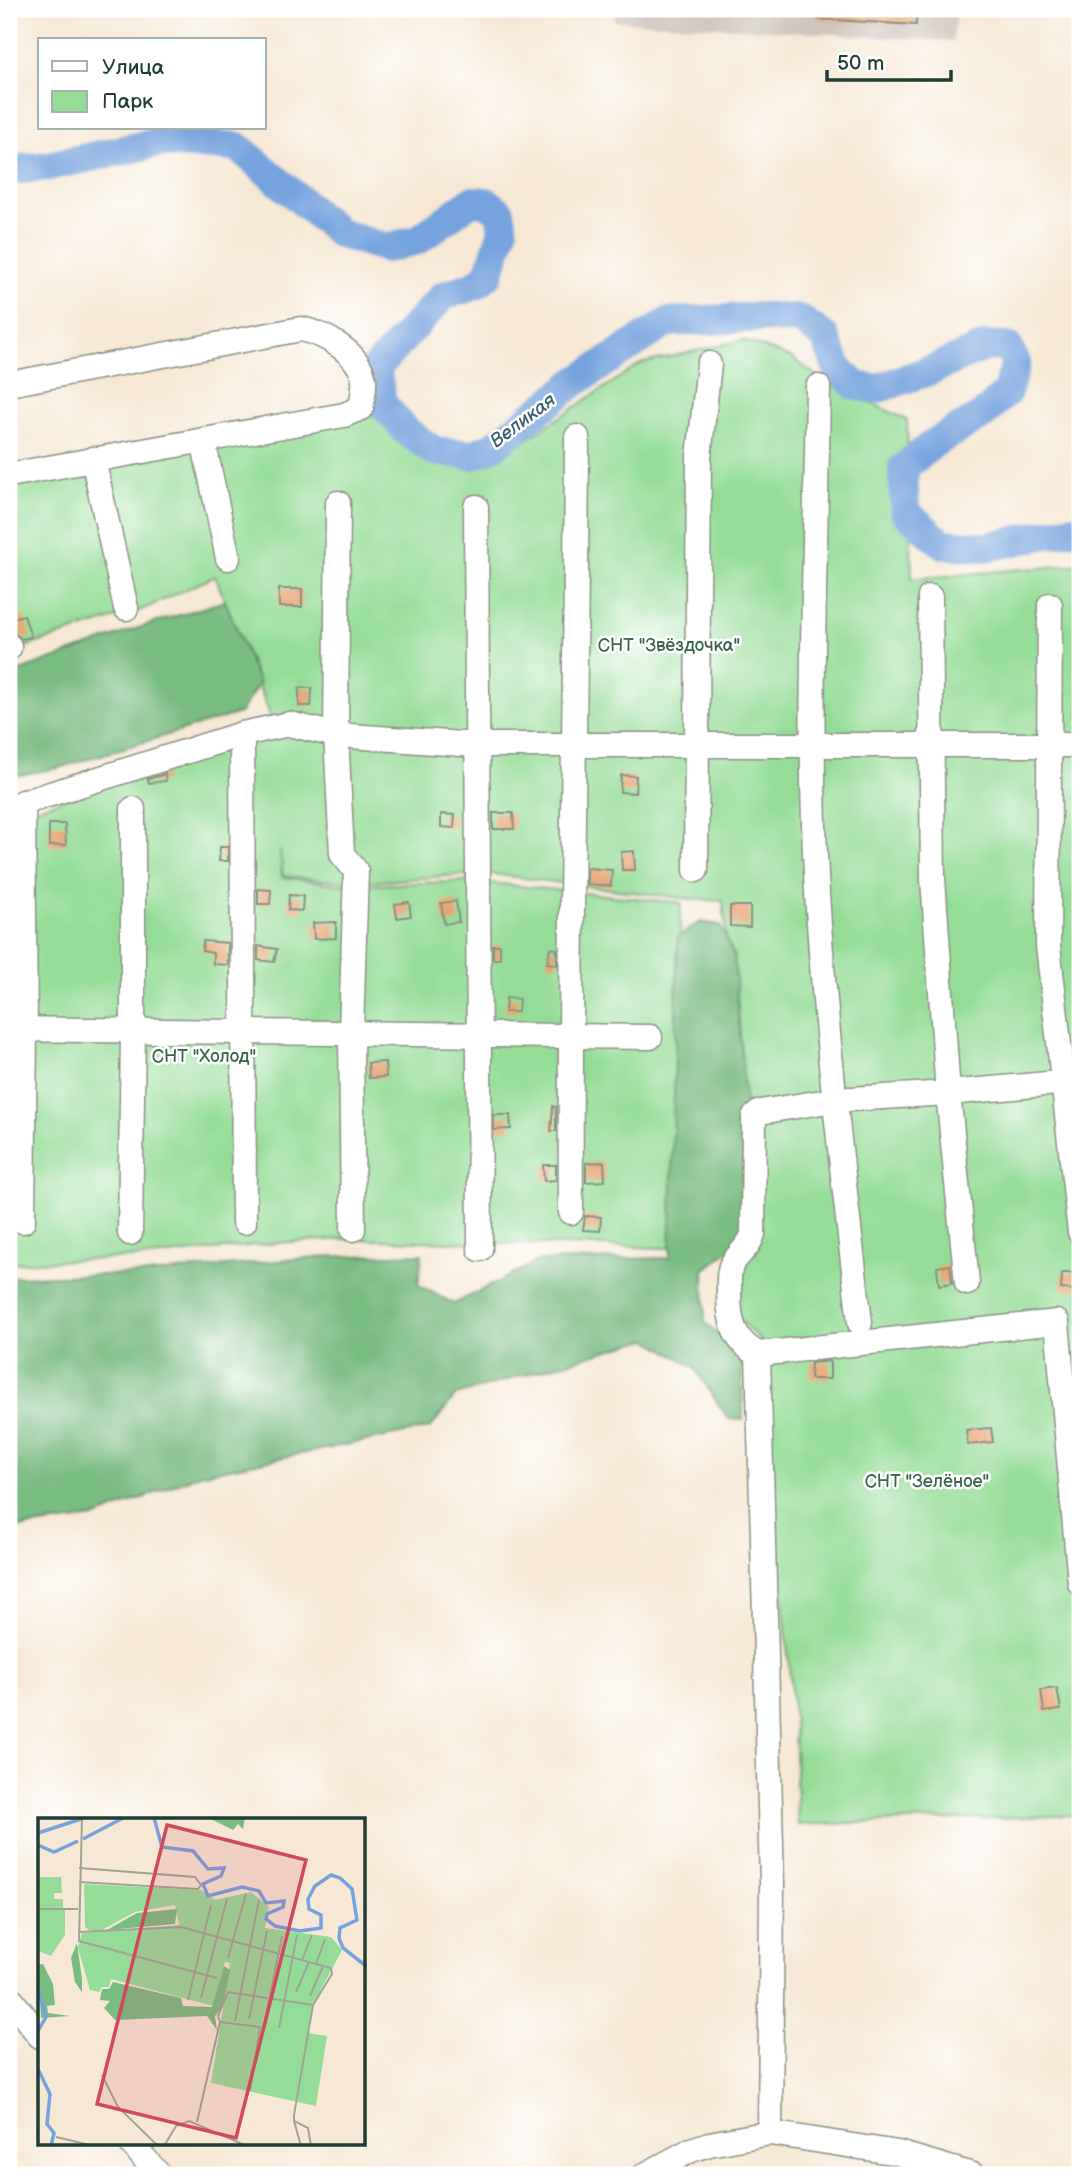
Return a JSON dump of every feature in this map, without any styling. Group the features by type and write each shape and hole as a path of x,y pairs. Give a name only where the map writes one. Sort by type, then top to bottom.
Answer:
{"street":[{"path":"9,384 302,329 320,333 337,344 353,358 364,380 360,408 344,415 9,475"},
{"path":"696,870 699,457 709,364"},
{"path":"818,387 812,747 816,876 834,1100 860,1324"},
{"path":"571,1212 570,1037 576,744 577,437"},
{"path":"202,440 228,558"},
{"path":"93,459 126,608"},
{"path":"338,503 336,736 342,854 356,871 351,1033 353,1229"},
{"path":"476,507 480,1249"},
{"path":"930,597 933,879 948,1093 967,1283"},
{"path":"1050,605 1048,946 1072,1082 1080,1232"},
{"path":"23,1222 17,1029 16,804 242,734 289,724 336,736 476,745 1080,745"},
{"path":"242,734 244,1222"},
{"path":"130,1233 134,1031 133,808"},
{"path":"17,1029 650,1037"},
{"path":"1072,1082 834,1100 760,1112 754,1117 753,1234 750,1243 731,1267 729,1314 731,1326 738,1338 747,1349 758,1354 1057,1322 1080,1583"},
{"path":"758,1354 772,1884 770,2133"},
{"path":"9,1997 38,2034"},
{"path":"9,2027 38,2034"},
{"path":"645,2175 691,2150 770,2133 898,2153 973,2175"},
{"path":"134,2146 159,2175"}],"shaded area":[{"path":"615,9 956,9 953,41 614,21"}],"green space":[{"path":"742,340 792,358 822,380 907,420 912,579 1080,564 1080,1815 798,1825 794,1725 761,1341 737,1317 739,1259 756,1252 723,901 483,873 359,883 283,876 280,850 282,877 351,886 471,881 681,903 671,1248 343,1239 276,1243 151,1257 9,1263 9,817 271,730 269,712 215,576 141,610 9,652 9,487 371,414 442,462 491,463 640,364"},
{"path":"225,601 259,683 240,713 58,768 9,777 9,695 17,672 144,626"},
{"path":"700,922 720,925 734,956 748,1141 746,1236 704,1270 705,1322 742,1358 743,1420 728,1419 694,1367 647,1339 456,1395 430,1428 200,1474 94,1518 9,1529 9,1277 148,1274 315,1257 422,1254 418,1285 454,1304 539,1261 670,1258 678,937"}],"building":[{"path":"818,9 917,9 916,25 818,19"},
{"path":"279,589 302,589 302,607 279,607"},
{"path":"24,615 31,637 22,639 12,632 9,619"},
{"path":"299,688 312,688 311,706 299,706"},
{"path":"165,774 166,781 149,783 148,779"},
{"path":"621,775 636,776 635,793 620,792"},
{"path":"493,813 513,813 514,829 493,829"},
{"path":"441,814 455,815 454,828 441,827"},
{"path":"49,824 65,824 66,845 49,846"},
{"path":"220,847 228,847 228,861 219,861"},
{"path":"634,851 635,870 622,870 621,852"},
{"path":"587,868 612,870 611,886 587,884"},
{"path":"258,889 271,890 270,904 258,904"},
{"path":"289,895 303,896 302,911 288,910"},
{"path":"456,901 459,922 444,924 441,903"},
{"path":"409,902 411,916 397,918 395,904"},
{"path":"730,906 750,906 750,927 730,926"},
{"path":"336,922 336,938 314,939 313,923"},
{"path":"203,941 228,943 228,965 213,964 213,953 202,951"},
{"path":"493,945 500,945 500,959 493,959"},
{"path":"258,946 277,949 274,962 258,960"},
{"path":"550,948 557,949 557,965 547,963"},
{"path":"506,998 519,999 518,1012 505,1012"},
{"path":"385,1062 386,1077 369,1078 368,1063"},
{"path":"553,1106 556,1107 556,1131 551,1131"},
{"path":"494,1115 510,1115 511,1129 494,1130"},
{"path":"604,1162 605,1181 586,1182 586,1163"},
{"path":"543,1165 556,1165 556,1180 544,1181"},
{"path":"585,1216 601,1217 600,1231 583,1230"},
{"path":"950,1265 952,1283 939,1285 937,1267"},
{"path":"1062,1273 1078,1273 1077,1290 1061,1289"},
{"path":"830,1361 830,1379 810,1379 811,1363"},
{"path":"991,1428 993,1442 968,1445 966,1430"},
{"path":"1057,1688 1061,1710 1044,1712 1041,1690"}],"waterway":[{"name":"Великая","path":"9,170 48,166 161,142 238,147 339,233 386,248 418,240 471,201 487,202 500,212 503,230 489,274 476,285 443,296 376,368 382,403 406,431 434,451 472,455 494,446 574,383 668,322 766,317 801,320 825,337 837,367 856,386 876,389 931,370 986,346 1008,347 1016,363 1007,392 983,415 934,443 903,468 905,512 943,544 986,547 1072,529 1080,530"}],"park label":[{"name":"СНТ \"Звёздочка\"","path":"669,645"},
{"name":"СНТ \"Холод\"","path":"204,1056"},
{"name":"СНТ \"Зелёное\"","path":"927,1481"}]}
